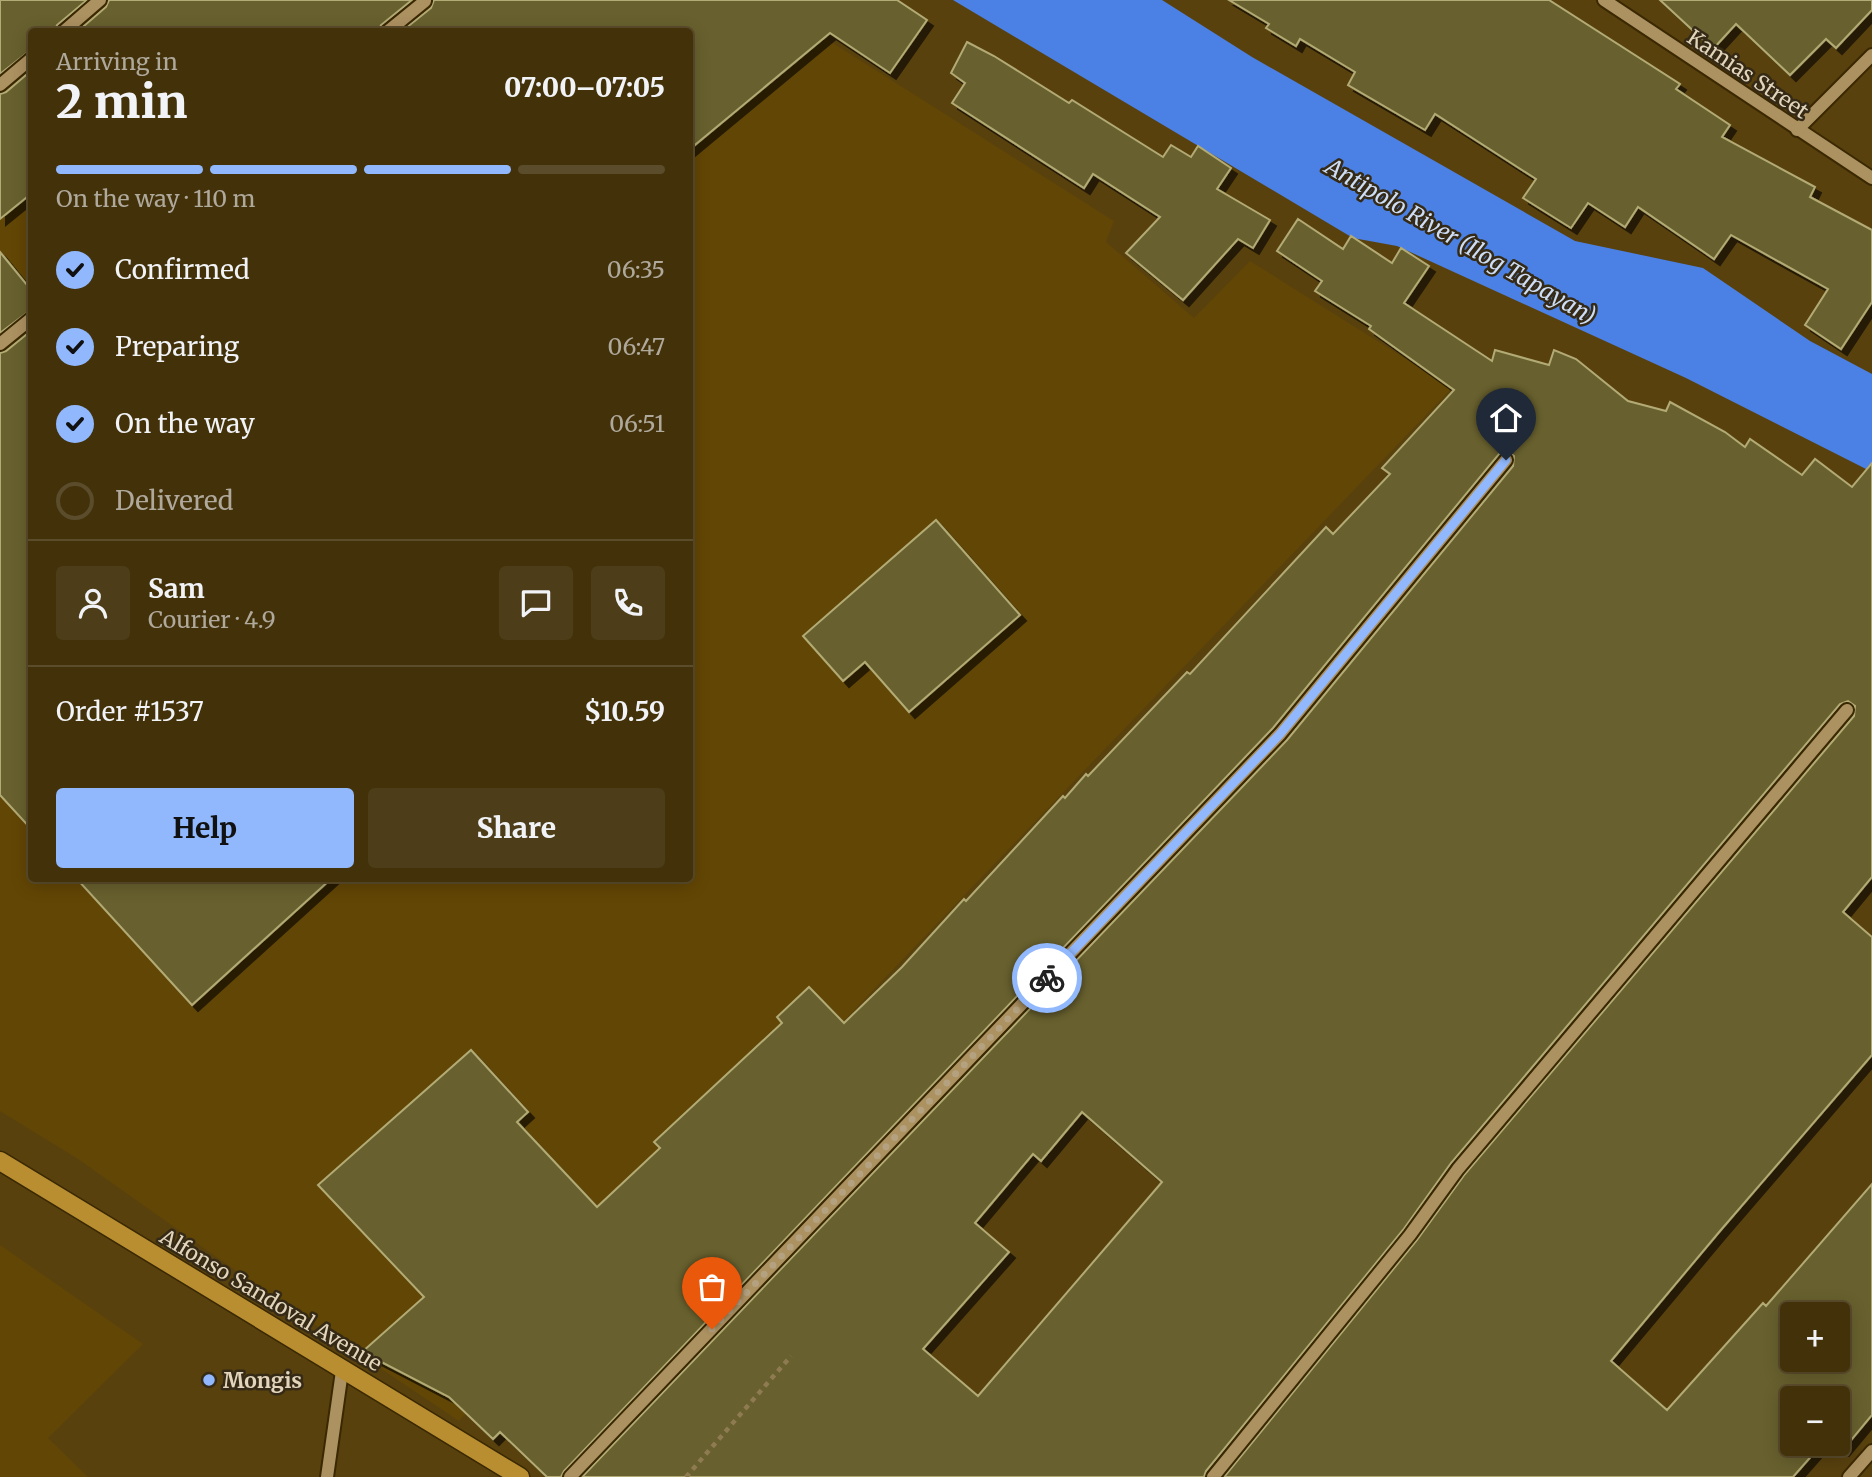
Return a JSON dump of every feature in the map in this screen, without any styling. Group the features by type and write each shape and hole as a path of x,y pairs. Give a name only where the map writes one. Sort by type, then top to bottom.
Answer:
{"main road":[{"name":"Alfonso Sandoval Avenue","path":"0,1161 520,1477"}],"street":[{"path":"68,28 100,0"},
{"name":"Kamias Street","path":"1604,0 1872,178"},
{"path":"392,28 425,1"},
{"path":"1797,130 1872,55"},
{"path":"0,85 28,61"},
{"path":"0,344 28,321"},
{"path":"570,1477 1280,734 1506,460"},
{"path":"1213,1477 1410,1235 1458,1169 1846,710"},
{"path":"327,1477 342,1371"},
{"path":"1849,1477 1872,1451"}],"path":[{"path":"686,1477 790,1356"}],"shaded area":[{"path":"109,0 750,0 756,6 828,40 1114,221 1106,242 1194,318 1250,261 1452,388 459,1421 259,1287 78,1159 0,1111 0,92 28,68 28,882 693,882 693,28 76,28"},
{"path":"0,1245 143,1344 48,1438 88,1477 0,1477"}],"water":[{"name":"Antipolo River (Ilog Tapayan)","path":"953,0 1162,0 1252,57 1575,241 1703,268 1810,341 1872,374 1872,472 1686,378 1397,246 1353,238"}],"building":[{"path":"0,0 87,0 56,28 28,28 28,52 0,74"},
{"path":"109,0 412,0 380,28 82,28 106,7"},
{"path":"434,0 897,0 927,20 890,73 830,33 693,147 693,28 406,28 431,8"},
{"path":"1229,0 1549,0 1680,84 1676,89 1730,125 1722,137 1815,187 1810,197 1872,230 1872,302 1841,349 1805,325 1828,289 1731,235 1714,259 1638,207 1625,227 1588,203 1571,228 1523,198 1536,179 1435,114 1425,130 1348,85 1355,72 1300,39 1296,46 1266,28 1269,24"},
{"path":"1660,0 1872,0 1872,10 1836,48 1826,39 1790,75 1736,24 1713,49"},
{"path":"967,42 1069,103 1072,100 1163,157 1171,145 1191,157 1198,146 1231,168 1217,189 1270,220 1253,248 1238,239 1183,300 1126,253 1160,217 1093,174 1084,188 952,103 965,83 951,73"},
{"path":"28,73 28,196 0,219 0,94"},
{"path":"1298,219 1343,249 1351,236 1392,263 1401,248 1429,266 1404,303 1492,361 1495,350 1549,365 1554,350 1576,359 1628,401 1666,411 1670,402 1725,432 1745,447 1750,439 1802,475 1815,459 1852,487 1872,463 1872,877 1843,912 1872,937 1872,1055 1611,1361 1667,1410 1763,1303 1766,1306 1872,1184 1872,1415 1850,1442 1850,1386 1780,1386 1780,1456 1811,1456 1793,1477 1224,1477 1417,1240 1465,1174 1854,716 1855,706 1848,701 1840,704 1451,1163 1403,1230 1206,1471 1204,1477 582,1477 1287,740 1513,466 1514,456 1507,451 1499,454 1273,728 561,1477 547,1477 500,1432 493,1439 449,1397 362,1352 424,1297 318,1185 471,1050 528,1112 517,1122 597,1207 660,1148 654,1142 782,1023 777,1017 809,987 844,1023 902,967 964,899 966,901 1063,796 1065,798 1086,774 1088,776 1187,672 1190,674 1326,527 1333,534 1390,474 1382,468 1454,390 1369,329 1371,326 1315,291 1322,281 1277,251","holes":["1082,1112 1162,1182 978,1396 923,1349 1009,1252 975,1223 1033,1154 1041,1161"]},
{"path":"0,252 28,286 28,312 0,333"},
{"path":"28,333 28,826 0,795 0,353"},
{"path":"936,520 1020,615 909,712 865,662 843,681 803,636"},
{"path":"80,882 328,882 192,1005"}],"way so far":[{"path":"712,1329 1047,978"}],"place":[{"name":"Mongis","path":"209,1380"}],"route":[{"path":"1047,978 1280,734 1506,460"}]}
